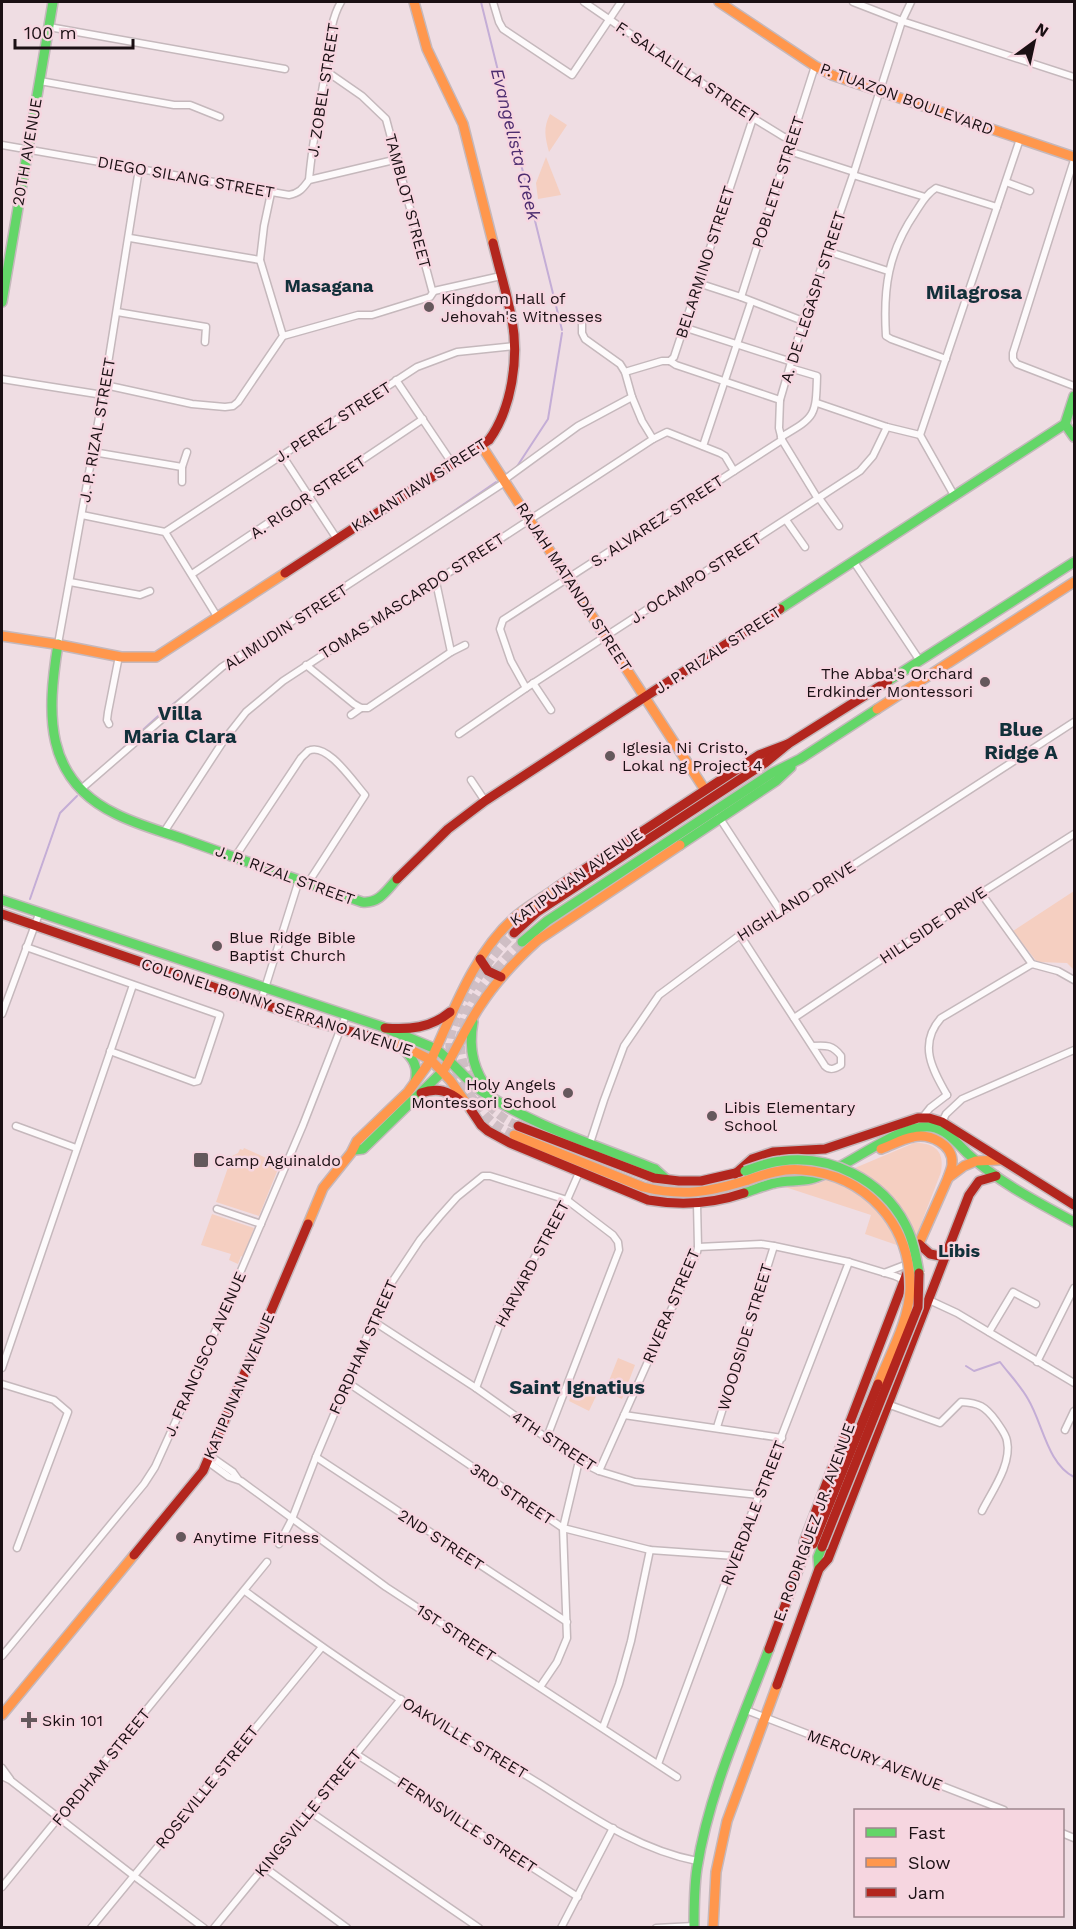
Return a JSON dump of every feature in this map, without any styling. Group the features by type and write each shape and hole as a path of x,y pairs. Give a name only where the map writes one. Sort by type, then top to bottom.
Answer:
{"main road":[{"name":"20TH AVENUE","path":"2,302 53,2"},
{"name":"KALANTIAW STREET","path":"2,636 120,656 156,657 493,435 503,416 513,373 512,320 463,124 427,49 414,2"},
{"name":"P. TUAZON BOULEVARD","path":"719,2 832,75 1074,159"},
{"path":"1074,396 1065,424 1074,437"},
{"name":"J. P. RIZAL STREET","path":"58,644 50,710 53,736 60,758 80,790 128,819 369,903 378,900 448,829 485,801 1065,424"},
{"name":"RAJAH MATANDA STREET","path":"481,445 705,790"},
{"name":"KATIPUNAN AVENUE","path":"514,933 537,912 765,763 788,744 1074,562"},
{"name":"KATIPUNAN AVENUE","path":"522,942 556,914 771,773 800,759 1074,582"},
{"name":"KATIPUNAN AVENUE","path":"2,1715 203,1471 323,1188 332,1174 355,1150 357,1141 414,1086 425,1072 472,972 501,931 526,908 705,790 759,755 788,744"},
{"name":"KATIPUNAN AVENUE","path":"355,1150 363,1149 443,1071 477,1010 494,986 548,932 776,781 800,759"},
{"name":"COLONEL BONNY SERRANO AVENUE","path":"2,900 265,987 422,1042 450,1060 477,1088 508,1108 655,1169 666,1179"},
{"name":"COLONEL BONNY SERRANO AVENUE","path":"2,914 260,1004 340,1030 398,1044 419,1053 443,1071 484,1128 516,1146 641,1198 666,1203 697,1204 723,1200 775,1183 811,1179 849,1162 900,1134 914,1128 924,1127 937,1128 948,1134 975,1161 996,1176 1025,1196 1074,1222"},
{"path":"480,959 488,972 501,977"},
{"path":"472,972 480,972 487,976 494,986"},
{"path":"385,1028 408,1029 426,1026 444,1018 454,1008"},
{"path":"477,1010 471,1037 473,1065 483,1084 508,1108"},
{"path":"398,1044 416,1063 414,1086"},
{"path":"421,1093 437,1089 443,1090 470,1109"},
{"name":"COLONEL BONNY SERRANO AVENUE","path":"735,1174 752,1159 773,1152 820,1150 922,1118 942,1122 1074,1205"},
{"name":"COLONEL BONNY SERRANO AVENUE","path":"516,1130 641,1174 666,1179 701,1181 735,1174 747,1175 704,1193 683,1195 665,1193 643,1187 516,1130"},
{"path":"849,1162 915,1136 925,1136 934,1138 950,1155 952,1163 948,1178"},
{"path":"948,1178 975,1161 1000,1160"},
{"path":"747,1175 799,1170 828,1174 853,1184 870,1196 890,1217 902,1240 909,1265 910,1292 904,1317 817,1545 819,1569"},
{"name":"E. RODRIGUEZ JR. AVENUE","path":"714,1928 715,1872 721,1839 734,1797 819,1569 828,1559 972,1188 982,1178 996,1176"},
{"name":"E. RODRIGUEZ JR. AVENUE","path":"694,1927 693,1903 697,1861 715,1789 804,1554 804,1542 910,1263 948,1178"},
{"path":"919,1244 930,1254 945,1257"},
{"path":"872,1364 899,1373"},
{"path":"804,1554 817,1545"}],"street":[{"name":"J. ZOBEL STREET","path":"309,180 336,10 341,2"},
{"path":"493,2 503,29 572,75 621,2"},
{"name":"F. SALALILLA STREET","path":"584,2 753,118 784,136 793,137"},
{"path":"853,2 902,21 1074,77"},
{"name":"A. DE LEGASPI STREET","path":"839,526 781,439 780,400 826,251 902,21 911,2"},
{"path":"49,27 285,69"},
{"name":"POBLETE STREET","path":"741,297 815,66"},
{"name":"TAMBLOT STREET","path":"326,71 362,96 386,119 432,290 501,276"},
{"path":"40,81 174,105 190,105 220,117"},
{"name":"BELARMINO STREET","path":"670,361 674,357 753,118"},
{"path":"920,435 1020,139"},
{"name":"DIEGO SILANG STREET","path":"2,145 289,195 296,194 303,189 309,180 398,159"},
{"path":"789,151 925,198"},
{"path":"1074,159 1013,353 1013,359 1017,364 1074,386"},
{"name":"J. P. RIZAL STREET","path":"58,644 105,386 140,170"},
{"path":"1006,183 1030,191"},
{"path":"946,359 886,336 884,306 888,271 903,230 925,198 936,188 997,207"},
{"path":"272,193 260,260 284,336"},
{"path":"130,238 260,260"},
{"path":"826,251 888,271"},
{"path":"698,283 803,321"},
{"path":"105,386 192,404 232,406 238,402 284,336 358,315 372,315 430,297 434,291"},
{"path":"703,446 751,302"},
{"path":"117,312 206,327 204,342"},
{"path":"582,317 582,333 585,339 620,364 625,372 642,421 653,439"},
{"path":"683,327 737,344 817,376 817,403 887,427 920,435 955,497"},
{"name":"J. PEREZ STREET","path":"165,531 417,367 457,352 514,346"},
{"path":"625,372 662,361 670,361 780,400"},
{"path":"2,379 103,395"},
{"path":"396,380 452,463"},
{"name":"ALIMUDIN STREET","path":"80,790 222,668 505,481 578,426 632,397"},
{"name":"S. ALVAREZ STREET","path":"526,688 511,661 500,629 503,620 781,439 808,420 817,403"},
{"name":"A. RIGOR STREET","path":"192,574 423,419"},
{"name":"J. OCAMPO STREET","path":"459,734 533,683 860,471 873,456 887,427"},
{"name":"TOMAS MASCARDO STREET","path":"164,831 224,740 246,712 283,681 653,439 667,432 703,446 723,454 734,471"},
{"path":"93,452 182,467"},
{"path":"182,482 182,467 187,452"},
{"path":"282,455 337,539"},
{"path":"82,515 165,531 218,618"},
{"path":"786,520 805,547"},
{"path":"854,562 920,660"},
{"path":"70,582 140,595 150,591"},
{"path":"436,582 452,652"},
{"path":"351,715 361,708 368,708 465,645"},
{"path":"109,724 108,712 120,656"},
{"path":"306,665 361,708"},
{"path":"533,683 551,710"},
{"name":"HIGHLAND DRIVE","path":"590,1143 624,1046 659,994 740,935 781,912 1074,722"},
{"path":"235,857 308,751 315,749 331,756 365,795 304,881 260,1004"},
{"path":"471,780 485,801"},
{"path":"719,818 781,912"},
{"name":"HILLSIDE DRIVE","path":"794,1017 1074,834"},
{"path":"981,893 1032,964 1058,971 1074,980"},
{"path":"2,1014 39,914"},
{"path":"740,935 826,1067 835,1069 841,1065 842,1056 836,1049 827,1044 813,1046"},
{"path":"26,948 220,1015 198,1081 194,1082 110,1051"},
{"path":"947,1095 928,1046 929,1036 934,1027 941,1018 1032,964"},
{"path":"2,1368 133,985"},
{"name":"J. FRANCISCO AVENUE","path":"2,1656 144,1484 155,1467 303,1125 346,1015"},
{"path":"942,1122 946,1114 962,1099 1074,1050"},
{"path":"947,1095 962,1099"},
{"path":"922,1118 930,1108 947,1095"},
{"path":"16,1126 76,1148"},
{"name":"HARVARD STREET","path":"476,1388 505,1310 567,1200 578,1175"},
{"name":"FORDHAM STREET","path":"279,1544 292,1519 386,1291 415,1247 457,1197 483,1176 490,1176 567,1200 613,1235 618,1242 618,1250 547,1437"},
{"name":"RIVERA STREET","path":"599,1471 698,1247 697,1204"},
{"path":"218,1209 261,1224"},
{"path":"698,1247 761,1244 774,1246 849,1262 904,1280"},
{"name":"WOODSIDE STREET","path":"717,1428 774,1246"},
{"name":"RIVERDALE STREET","path":"658,1764 735,1556 849,1262"},
{"path":"884,1273 910,1263"},
{"path":"1037,1362 1074,1288"},
{"path":"989,1332 1013,1292 1036,1304"},
{"path":"928,1300 957,1313 1074,1383"},
{"name":"4TH STREET","path":"373,1321 476,1388 579,1461 599,1471 635,1482 759,1495"},
{"name":"3RD STREET","path":"347,1382 563,1528 650,1550 735,1556"},
{"path":"2,1384 54,1400 68,1412 17,1548"},
{"path":"887,1404 940,1424 961,1402 974,1403 987,1409 1005,1435 1007,1458 982,1511"},
{"path":"1065,1430 1074,1410"},
{"path":"624,1415 782,1438"},
{"name":"2ND STREET","path":"316,1457 567,1622"},
{"name":"1ST STREET","path":"208,1459 229,1477 241,1481 386,1587 677,1777"},
{"path":"540,1687 563,1650 567,1638 563,1528 579,1461"},
{"path":"603,1727 619,1684 631,1641 650,1550"},
{"name":"FORDHAM STREET","path":"2,1887 267,1562"},
{"name":"OAKVILLE STREET","path":"244,1591 322,1647 401,1699 613,1828 654,1849 697,1861"},
{"name":"ROSEVILLE STREET","path":"91,1928 322,1647"},
{"name":"KINGSVILLE STREET","path":"214,1928 401,1699"},
{"name":"MERCURY AVENUE","path":"746,1710 1001,1809"},
{"name":"FERNSVILLE STREET","path":"356,1754 578,1897"},
{"path":"2,1768 10,1780"},
{"path":"2,1776 204,1928"},
{"path":"309,1811 479,1928"},
{"path":"561,1928 613,1828"},
{"path":"264,1867 347,1928"},
{"path":"656,1928 694,1927"}],"shaded area":[{"path":"550,114 567,125 549,152 545,133"},
{"path":"546,157 561,195 538,199 536,183"},
{"path":"1074,891 1074,970 1067,963 1037,962 1013,931"},
{"path":"914,1143 927,1144 936,1149 942,1165 911,1250 865,1234 871,1215 782,1186 817,1184"},
{"path":"244,1148 280,1164 259,1216 216,1202 232,1156"},
{"path":"212,1214 254,1228 238,1264 229,1260 231,1254 201,1245"},
{"path":"618,1358 635,1365 622,1399 605,1391"},
{"path":"577,1383 598,1392 589,1411 569,1401"}],"waterway":[{"name":"Evangelista Creek","path":"481,2 562,330"},
{"path":"516,468 548,419 562,333"},
{"path":"422,533 496,482"},
{"path":"110,760 157,717 203,680"},
{"path":"30,899 60,813 77,796"},
{"path":"966,1366 974,1371 1000,1362 1028,1399 1052,1453 1065,1471 1074,1477"}],"tunnel":[{"path":"514,933 472,986 456,1019 451,1034 450,1048 458,1075 486,1116 514,1135"},
{"path":"518,1126 498,1114 479,1093 464,1065 460,1045 463,1026 480,990 522,942"}],"traffic: fast":[{"path":"2,302 53,2"},
{"path":"780,609 1065,424 1074,396"},
{"path":"1065,424 1074,437"},
{"path":"888,681 1074,562"},
{"path":"58,644 52,695 52,719 56,742 63,763 75,782 92,799 134,822 362,902 378,899 397,879"},
{"path":"522,942 547,921 772,773 800,759 877,709"},
{"path":"680,845 776,781 791,767"},
{"path":"2,900 383,1027 436,1049"},
{"path":"473,1022 471,1042 473,1060 480,1077 491,1093"},
{"path":"402,1048 414,1063 415,1082"},
{"path":"436,1049 474,1085 500,1103 565,1134 655,1169 666,1179"},
{"path":"355,1150 363,1149 443,1071"},
{"path":"744,1193 779,1182 811,1179 840,1167 903,1132 931,1127 946,1133 979,1163 1005,1182 1074,1222"},
{"path":"745,1171 772,1162 799,1160 836,1166 853,1173 869,1183 895,1208 910,1236 919,1273"},
{"path":"819,1569 818,1557 822,1547"},
{"path":"694,1928 695,1890 702,1840 727,1757 769,1649"}],"traffic: slow":[{"path":"414,2 427,49 463,124 493,243"},
{"path":"719,2 832,75 1074,157"},
{"path":"481,445 705,790"},
{"path":"2,636 121,657 156,657 285,573"},
{"path":"877,709 1074,582"},
{"path":"443,1071 486,997 507,971 538,940 680,845"},
{"path":"471,1110 450,1080 431,1060 466,984 487,949 514,918 559,886"},
{"path":"308,1224 323,1188 351,1153 357,1141 408,1092 431,1060 405,1047 380,1039"},
{"path":"514,1135 643,1187 657,1190 696,1192 748,1180"},
{"path":"881,1149 913,1137 933,1139 945,1146 952,1157 948,1178"},
{"path":"914,1255 948,1178 964,1166 976,1161 1000,1160"},
{"path":"748,1180 788,1170 825,1174 865,1193 893,1224 903,1244 908,1265 909,1301 903,1325 878,1384"},
{"path":"2,1715 134,1555"},
{"path":"713,1928 716,1872 727,1821 777,1685"}],"traffic: jam":[{"path":"285,573 489,440 497,427 508,398 515,350 512,320 493,243"},
{"path":"397,879 448,829 485,801 780,609"},
{"path":"514,933 537,912 765,763 788,744 888,681"},
{"path":"559,886 759,755 788,744"},
{"path":"2,914 315,1022 380,1039"},
{"path":"480,959 488,971 501,977"},
{"path":"385,1028 419,1027 435,1022 450,1012"},
{"path":"421,1093 433,1090 443,1091 462,1102"},
{"path":"471,1110 488,1131 510,1143 648,1200 697,1203 720,1200 744,1193"},
{"path":"735,1174 752,1159 773,1152 825,1149 918,1118 929,1118 942,1122 1074,1205"},
{"path":"518,1126 654,1178 701,1181 740,1172"},
{"path":"777,1685 819,1569 828,1559 969,1195 979,1181 996,1176"},
{"path":"134,1555 203,1471 308,1224"},
{"path":"919,1244 930,1254 945,1257"},
{"path":"769,1649 804,1554 804,1542 909,1268"},
{"path":"822,1547 918,1307 919,1273"},
{"path":"813,1544 878,1384"}],"place":[{"name":"Kingdom Hall of Jehovah's Witnesses","path":"429,307"},
{"name":"The Abba's Orchard Erdkinder Montessori","path":"985,682"},
{"name":"Iglesia Ni Cristo, Lokal ng Project 4","path":"610,756"},
{"name":"Blue Ridge Bible Baptist Church","path":"217,946"},
{"name":"Holy Angels Montessori School","path":"568,1093"},
{"name":"Libis Elementary School","path":"712,1116"},
{"name":"Camp Aguinaldo","path":"201,1160"},
{"name":"Anytime Fitness","path":"181,1537"},
{"name":"Skin 101","path":"29,1720"}],"district":[{"name":"Masagana","path":"329,285"},
{"name":"Milagrosa","path":"974,292"},
{"name":"Villa Maria Clara","path":"180,724"},
{"name":"Blue Ridge A","path":"1021,740"},
{"name":"Libis","path":"959,1250"},
{"name":"Saint Ignatius","path":"577,1387"}]}
